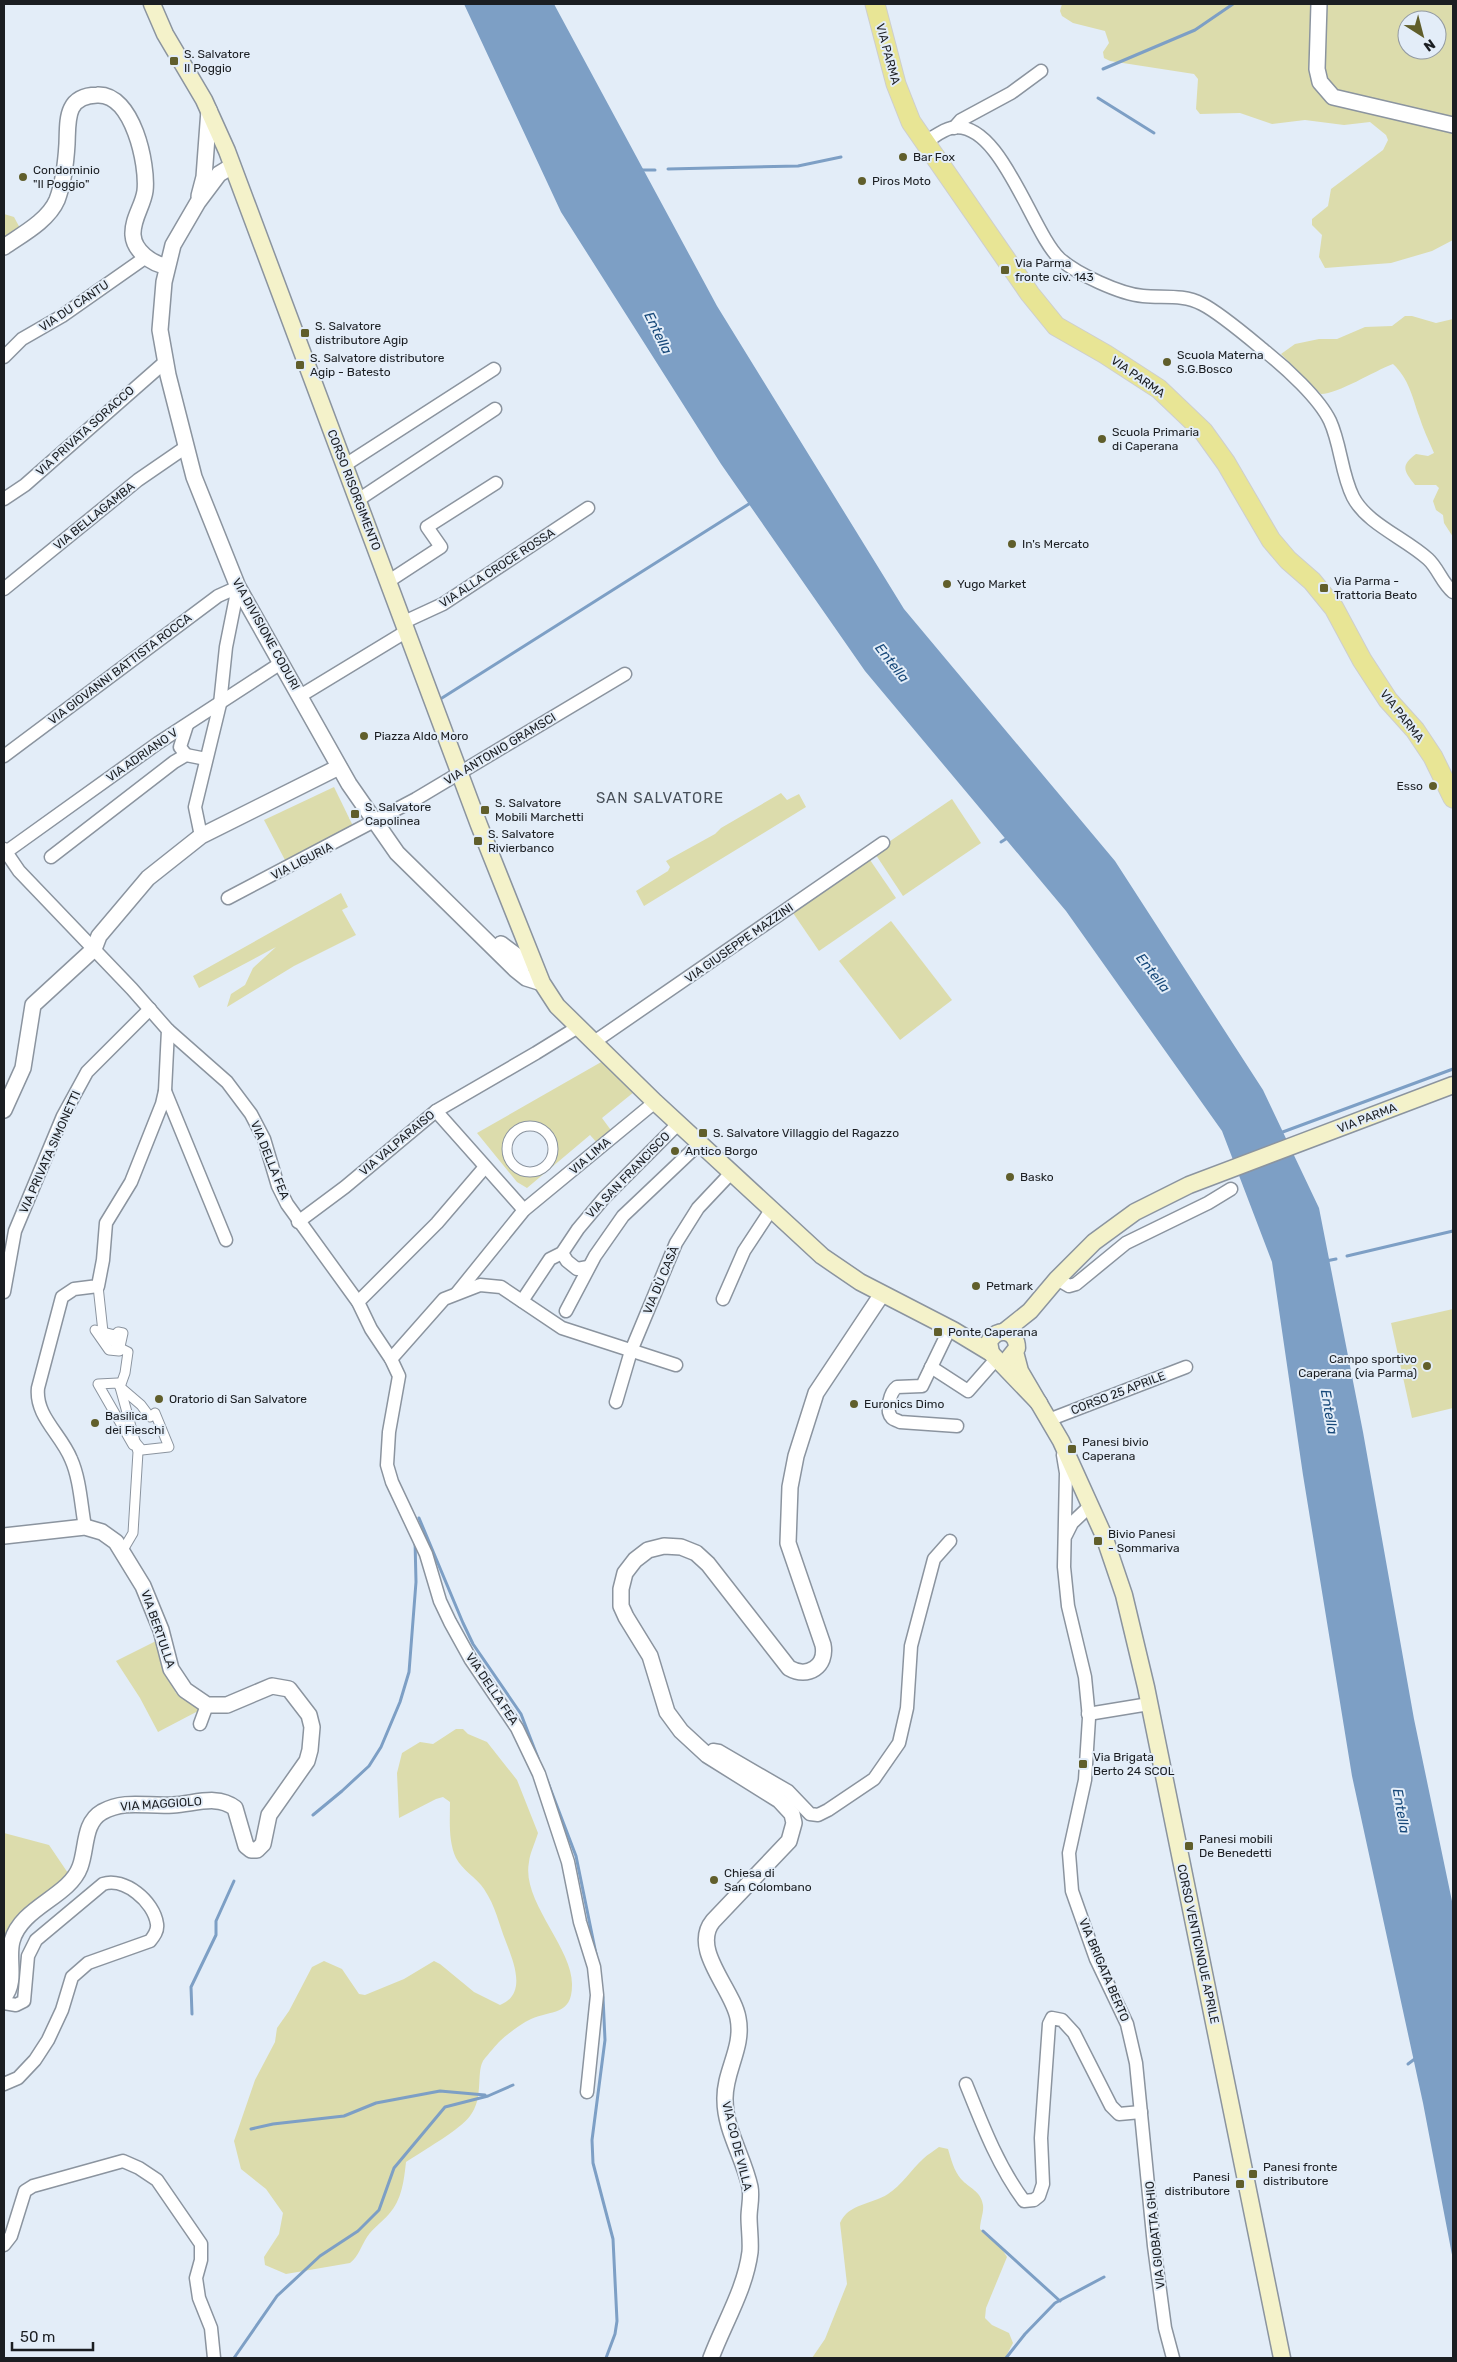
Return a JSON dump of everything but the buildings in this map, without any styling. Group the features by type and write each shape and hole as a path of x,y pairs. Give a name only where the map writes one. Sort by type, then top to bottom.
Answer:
{"main road":[{"name":"CORSO RISORGIMENTO","path":"152,4 165,34 209,110 230,158 460,774 532,964 542,983 557,1006 578,1027 655,1102 822,1256 882,1294 951,1329 1002,1345"},
{"name":"VIA PARMA","path":"875,4 903,107 924,142 1030,294 1056,326 1105,354 1159,389 1203,431 1226,463 1271,540 1288,560 1312,581 1334,608 1362,660 1383,692 1415,730 1433,757 1453,798"},
{"name":"VIA PARMA","path":"1002,1345 1057,1279 1082,1253 1117,1224 1135,1212 1189,1185 1453,1085"},
{"path":"1002,1345 1050,1419 1089,1501"},
{"name":"CORSO VENTICINQUE APRILE","path":"1089,1501 1104,1536 1124,1595 1150,1704 1282,2358"}],"street":[{"path":"1319,4 1316,40 1317,69 1320,82 1333,97 1453,125"},
{"path":"924,142 954,128 961,120 1011,92 1042,71"},
{"path":"4,248 44,218 57,201 65,161 66,125 70,110 77,102 88,95 101,94 123,107 142,147 145,192 135,220 134,241 154,264 166,266"},
{"name":"VIA DIVISIONE CODURI","path":"198,202 206,160 209,110"},
{"path":"954,128 964,129 980,137 1002,159 1032,215 1059,258 1074,268 1120,290 1141,296 1182,296 1203,304 1267,353 1288,372 1315,401 1329,420 1353,498 1369,519 1406,541 1430,561 1453,592"},
{"path":"206,160 220,151 230,158"},
{"name":"VIA DIVISIONE CODURI","path":"230,158 198,202 173,245 166,266 160,330 165,362 194,477 238,587 339,767 374,822 397,853 516,970 526,978 542,983"},
{"name":"VIA DU CANTU","path":"4,357 22,340 62,316 146,257"},
{"name":"VIA PRIVATA SORACCO","path":"4,499 25,485 165,362"},
{"path":"345,465 494,369"},
{"path":"358,500 495,409"},
{"name":"VIA BELLAGAMBA","path":"4,589 138,480 186,447"},
{"path":"389,581 441,546 427,527 496,483"},
{"name":"VIA ALLA CROCE ROSSA","path":"300,696 588,508"},
{"path":"201,836 195,807 220,704 226,647 238,587"},
{"name":"VIA GIOVANNI BATTISTA ROCCA","path":"4,756 218,596 238,587"},
{"name":"VIA ADRIANO V","path":"5,851 158,743 282,663"},
{"name":"VIA ANTONIO GRAMSCI","path":"374,822 460,774 625,674"},
{"path":"186,756 180,748 187,725"},
{"path":"51,857 130,794 186,756 206,759"},
{"path":"4,1110 23,1068 33,1006 94,949 99,936 148,878 201,836 339,767"},
{"name":"VIA LIGURIA","path":"228,898 374,822"},
{"name":"VIA GIUSEPPE MAZZINI","path":"594,1042 883,843"},
{"name":"VIA DELLA FEA","path":"5,851 19,871 168,1030 227,1082 251,1114 264,1139 278,1186 298,1222 358,1302 371,1329 391,1358 400,1376 389,1432 387,1465 392,1482 426,1554 440,1601 450,1622 471,1660 517,1728 539,1774 568,1862 580,1922 594,1967 597,1995 587,2092"},
{"path":"497,941 510,938 519,930"},
{"name":"VIA DIVISIONE CODURI","path":"479,933 497,941 521,959 532,964"},
{"name":"VIA PRIVATA SIMONETTI","path":"4,1292 15,1231 63,1116 88,1072 150,1010"},
{"name":"VIA VALPARAISO","path":"298,1222 367,1169 436,1111 578,1027"},
{"path":"123,1550 133,1534 138,1452 120,1387 125,1373 128,1352 120,1348 103,1332 98,1286 103,1260 106,1224 131,1182 162,1104 165,1091 168,1030"},
{"path":"165,1091 226,1240"},
{"name":"VIA LIMA","path":"456,1293 524,1210 655,1102"},
{"path":"436,1111 524,1210"},
{"name":"VIA SAN FRANCISCO","path":"522,1302 550,1259 562,1253 578,1229 604,1198 678,1123"},
{"path":"534,1126 548,1134 554,1150 547,1165 538,1171 526,1172 512,1164 507,1148 513,1133 523,1127 534,1126"},
{"path":"566,1311 588,1267 623,1216 700,1144"},
{"path":"358,1302 437,1223 485,1167"},
{"name":"VIA DÙ CASÀ","path":"616,1402 631,1351 681,1233 698,1208 731,1172"},
{"path":"1057,1279 1069,1286 1076,1284 1126,1243 1208,1203 1230,1189"},
{"path":"723,1299 744,1251 771,1210"},
{"path":"562,1253 567,1261 577,1269 588,1267"},
{"path":"391,1358 444,1299 480,1285 501,1287 562,1328 676,1365"},
{"path":"85,1527 72,1460 64,1444 39,1408 37,1399 62,1297 74,1289 98,1286"},
{"path":"882,1294 816,1393 798,1449 790,1487 788,1543 823,1645 824,1652 820,1664 815,1669 802,1673 789,1668 708,1564 696,1553 681,1547 664,1546 648,1550 635,1560 625,1574 620,1589 621,1606 639,1641 650,1656 667,1712 681,1731 707,1755 713,1750 719,1751 788,1791 810,1814 818,1814 828,1810 874,1779 899,1743 907,1708 911,1646 934,1559 950,1541"},
{"path":"951,1329 922,1386 897,1387 893,1390 889,1412 892,1418 900,1422 957,1426"},
{"path":"931,1367 968,1391 1002,1345"},
{"name":"CORSO 25 APRILE","path":"1050,1419 1186,1367"},
{"path":"118,1383 120,1387 141,1405 150,1417 156,1413 169,1447 142,1450 136,1443 133,1445 98,1384 118,1383"},
{"name":"VIA BRIGATA BERTO","path":"1061,1440 1066,1473 1064,1539 1068,1606 1085,1677 1088,1714 1084,1780 1070,1853 1072,1891 1096,1959 1127,2024 1136,2063 1141,2112"},
{"path":"1064,1539 1072,1523 1089,1501 1075,1497 1066,1503"},
{"name":"VIA BERTULLA","path":"4,1536 85,1527 102,1532 116,1542 123,1550 143,1586 161,1630 171,1669 185,1690 207,1705"},
{"name":"VIA MAGGIOLO","path":"4,1997 10,1983 12,1941 22,1921 72,1880 80,1867 89,1825 100,1813 120,1804 172,1806 223,1800 235,1808 248,1848 254,1851 262,1847 270,1815 307,1761 312,1726 309,1715 289,1689 272,1686 227,1705 207,1705"},
{"path":"1088,1714 1150,1704"},
{"path":"200,1724 207,1705"},
{"name":"VIA CO DE VILLA","path":"707,1755 779,1800 792,1814 794,1823 789,1842 707,1928 706,1936 710,1957 732,2000 738,2017 740,2043 725,2090 724,2102 730,2127 744,2163 751,2190 749,2215 750,2251 741,2291 720,2332 710,2358"},
{"path":"4,2003 16,2005 24,2001 28,1956 36,1940 102,1884 111,1881 120,1883 135,1891 146,1901 157,1923 156,1933 150,1941 88,1963 72,1977 62,2010 48,2040 35,2060 18,2078 4,2084"},
{"path":"966,2084 986,2135 1015,2189 1024,2201 1034,2200 1039,2196 1043,2184 1041,2138 1049,2024 1052,2018 1062,2020 1074,2033 1111,2106 1119,2114 1141,2112"},
{"name":"VIA GIOBATTA GHIO","path":"1141,2112 1154,2246 1165,2328 1173,2358"},
{"path":"4,2245 11,2236 25,2191 33,2186 123,2161 139,2168 157,2180 196,2245 201,2260 196,2278 199,2298 211,2328 214,2358"}],"green space":[{"path":"1062,4 1453,4 1453,240 1432,251 1391,263 1325,268 1319,257 1322,235 1312,225 1312,219 1328,206 1331,189 1383,150 1388,140 1386,135 1370,122 1344,125 1305,120 1272,124 1240,113 1200,114 1196,109 1198,79 1194,74 1110,61 1104,58 1103,52 1109,43 1105,31 1073,23 1062,16 1060,11"},
{"path":"4,214 14,217 21,230 4,243"},
{"path":"1405,316 1412,316 1436,323 1453,319 1453,537 1444,523 1443,515 1436,510 1433,501 1439,488 1436,485 1415,485 1406,472 1406,465 1416,454 1428,456 1434,453 1422,426 1409,388 1403,376 1393,364 1337,390 1321,394 1281,354 1295,344 1319,339 1337,339 1365,327 1392,326"},
{"path":"334,787 353,826 285,860 264,820"},
{"path":"781,793 787,800 799,794 806,807 644,906 636,891 668,871 670,867 666,861 715,834 721,828"},
{"path":"952,799 981,843 903,896 874,852"},
{"path":"868,857 896,898 819,951 791,910"},
{"path":"341,893 348,907 342,910 356,935 294,966 227,1007 231,994 245,985 253,968 276,947 199,988 193,976"},
{"path":"891,921 952,1000 900,1040 839,961"},
{"path":"603,1061 634,1092 602,1118 613,1133 599,1145 590,1135 527,1188 517,1182 477,1133","holes":["528,1126 533,1126 546,1132 554,1150 547,1165 527,1172 516,1167 511,1162 507,1148 513,1133"]},
{"name":"Campo sportivo Caperana (via Parma)","path":"1453,1309 1453,1408 1412,1418 1391,1323"},
{"path":"158,1640 164,1669 176,1693 200,1710 158,1732 140,1698 116,1661"},
{"path":"456,1729 463,1729 468,1734 487,1742 517,1780 538,1833 529,1862 532,1892 565,1956 570,1971 571,1995 564,2007 559,2010 531,2019 514,2029 486,2057 481,2066 477,2102 470,2116 450,2134 406,2162 403,2183 397,2202 389,2214 369,2234 358,2254 350,2263 286,2274 265,2265 264,2257 279,2234 283,2213 266,2189 241,2169 234,2141 255,2080 275,2042 277,2028 289,2011 312,1967 324,1961 342,1969 359,1994 365,1995 404,1979 434,1961 474,1992 500,2005 509,2000 514,1993 516,1985 515,1967 494,1908 484,1889 459,1862 453,1851 450,1830 450,1802 443,1797 436,1799 399,1818 397,1773 402,1753 420,1742 433,1744"},
{"path":"4,1833 49,1845 70,1876 27,1913 4,1986"},
{"path":"939,2147 948,2149 959,2176 980,2196 983,2208 980,2229 1002,2249 1007,2257 986,2308 985,2318 992,2325 1009,2333 1013,2343 1005,2358 812,2358 825,2339 847,2284 840,2223 844,2216 855,2208 888,2194 923,2159"}],"water":[{"name":"Entella","path":"464,4 554,4 717,306 904,609 1115,861 1263,1090 1319,1208 1363,1432 1414,1719 1453,1906 1453,2260 1423,2103 1352,1776 1303,1475 1272,1262 1222,1131 1066,911 865,671 721,464 561,212"}],"waterway":[{"path":"1103,69 1195,30 1233,4"},
{"path":"1098,98 1154,133"},
{"path":"668,169 798,166 841,157"},
{"path":"641,170 655,170"},
{"path":"442,698 752,502"},
{"path":"1001,842 1009,837"},
{"path":"1280,1133 1453,1069"},
{"path":"1347,1256 1453,1231"},
{"path":"1326,1261 1336,1259"},
{"path":"419,1518 473,1644 521,1714 538,1758"},
{"path":"313,1815 369,1766 381,1747 400,1702 409,1672 416,1582 415,1540"},
{"path":"547,1780 576,1856 596,1954"},
{"path":"192,2014 191,1987 216,1935 216,1921 234,1881"},
{"path":"603,1997 605,2040 592,2140 593,2163 613,2239 617,2321 615,2334 606,2358"},
{"path":"1408,2064 1416,2058"},
{"path":"234,2358 277,2296 320,2256 358,2231 379,2210 394,2168 445,2107 488,2096 513,2085"},
{"path":"251,2129 273,2124 344,2116 376,2103 440,2091 485,2095"},
{"path":"983,2231 1060,2301"},
{"path":"1006,2358 1025,2334 1055,2303 1104,2277"}],"place":[{"name":"S. Salvatore Il Poggio","path":"174,61"},
{"name":"Bar Fox","path":"903,157"},
{"name":"Condominio \"Il Poggio\"","path":"23,177"},
{"name":"Piros Moto","path":"862,181"},
{"name":"Via Parma fronte civ. 143","path":"1005,270"},
{"name":"S. Salvatore distributore Agip","path":"305,333"},
{"name":"Scuola Materna S.G.Bosco","path":"1167,362"},
{"name":"S. Salvatore distributore Agip - Batesto","path":"300,365"},
{"name":"Scuola Primaria di Caperana","path":"1102,439"},
{"name":"In's Mercato","path":"1012,544"},
{"name":"Yugo Market","path":"947,584"},
{"name":"Via Parma - Trattoria Beato","path":"1324,588"},
{"name":"Piazza Aldo Moro","path":"364,736"},
{"name":"Esso","path":"1433,786"},
{"name":"S. Salvatore Mobili Marchetti","path":"485,810"},
{"name":"S. Salvatore Capolinea","path":"355,814"},
{"name":"S. Salvatore Rivierbanco","path":"478,841"},
{"name":"S. Salvatore Villaggio del Ragazzo","path":"703,1133"},
{"name":"Antico Borgo","path":"675,1151"},
{"name":"Basko","path":"1010,1177"},
{"name":"Petmark","path":"976,1286"},
{"name":"Ponte Caperana","path":"938,1332"},
{"name":"Campo sportivo Caperana (via Parma)","path":"1427,1366"},
{"name":"Oratorio di San Salvatore","path":"159,1399"},
{"name":"Euronics Dimo","path":"854,1404"},
{"name":"Basilica dei Fieschi","path":"95,1423"},
{"name":"Panesi bivio Caperana","path":"1072,1449"},
{"name":"Bivio Panesi - Sommariva","path":"1098,1541"},
{"name":"Via Brigata Berto 24 SCOL","path":"1083,1764"},
{"name":"Panesi mobili De Benedetti","path":"1189,1846"},
{"name":"Chiesa di San Colombano","path":"714,1880"},
{"name":"Panesi fronte distributore","path":"1253,2174"},
{"name":"Panesi distributore","path":"1240,2184"}],"district":[{"name":"SAN SALVATORE","path":"660,798"}]}
